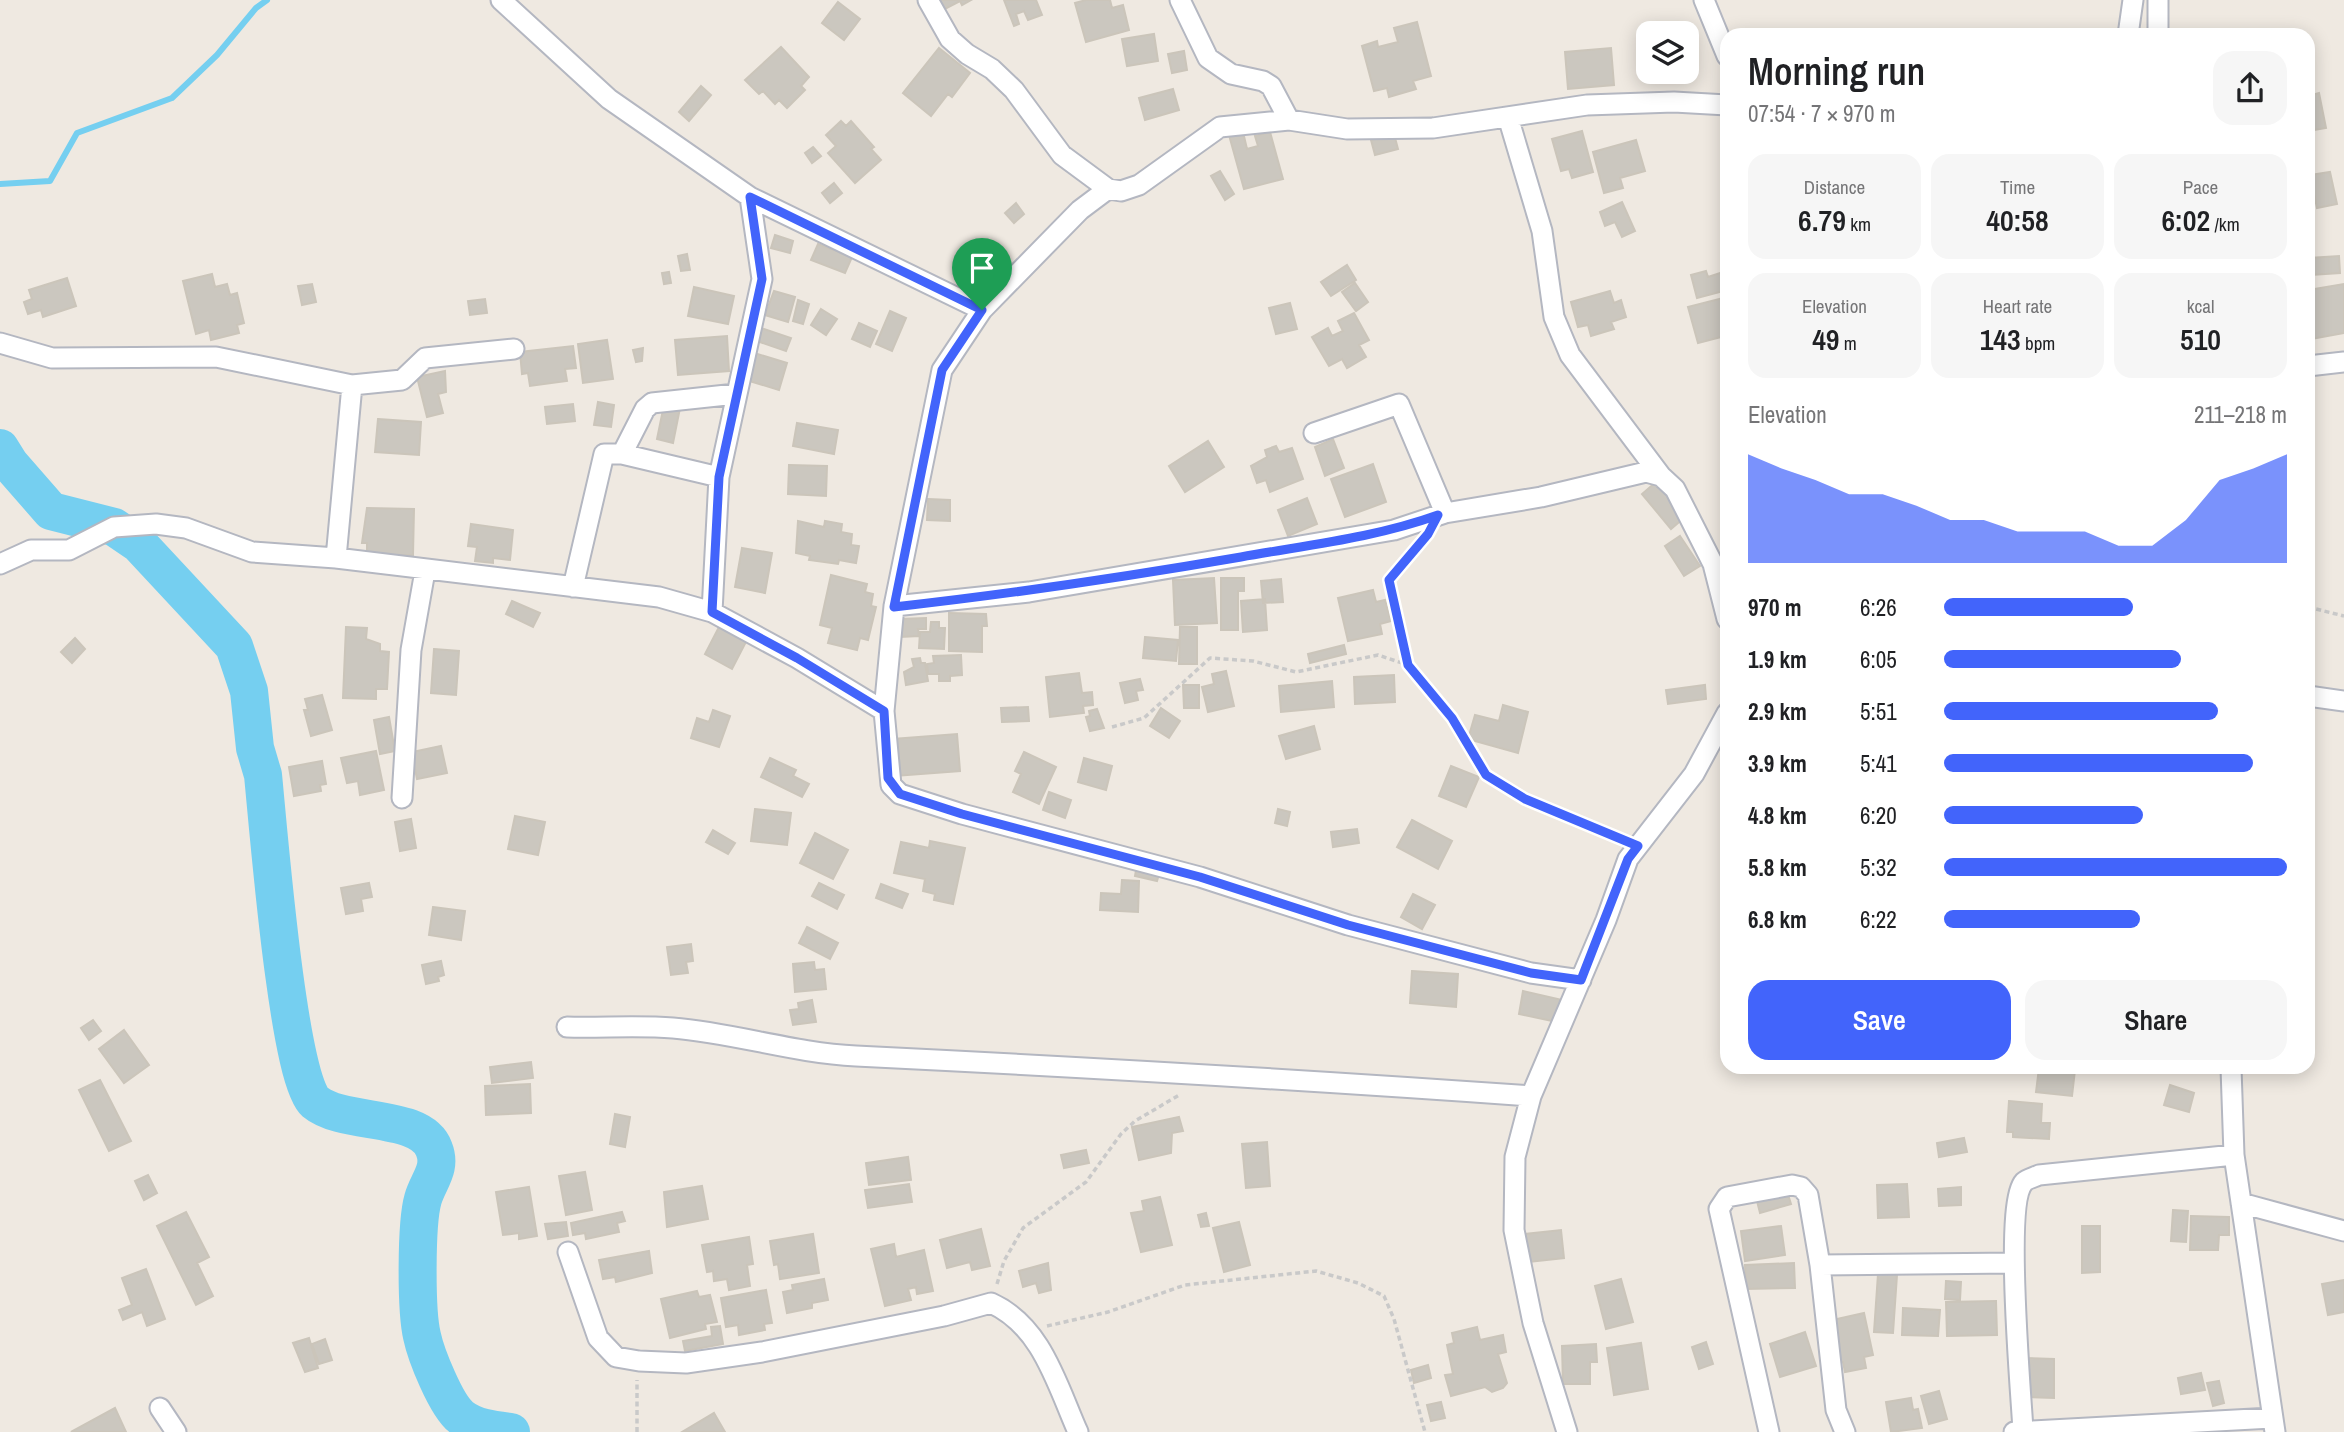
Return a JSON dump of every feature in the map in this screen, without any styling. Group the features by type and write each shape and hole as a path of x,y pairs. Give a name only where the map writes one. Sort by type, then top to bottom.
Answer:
{"street":[{"path":"501,0 609,99 750,197 982,310"},
{"path":"928,0 950,39 967,54 992,69 1014,90 1062,155 1108,189 1121,191 1139,185 1220,127 1289,120 1347,129 1433,128 1587,105 1674,102 1720,105"},
{"path":"1180,0 1208,58 1231,75 1263,81 1271,86 1289,120"},
{"path":"1704,0 1720,39"},
{"path":"2129,28 2133,0"},
{"path":"2158,0 2158,28"},
{"path":"1508,117 1542,231 1554,317 1570,355 1661,476 1675,489 1713,564 1720,592"},
{"path":"1108,189 1080,210 982,310 942,370 894,607 884,711 888,778 900,794 962,814 1200,877 1348,925 1531,973 1581,980"},
{"path":"712,612 719,477 762,279 750,197"},
{"path":"0,343 52,358 216,357 352,384 402,380 416,364 433,356 514,349"},
{"path":"2315,365 2344,362"},
{"path":"336,558 352,384"},
{"path":"622,454 645,409 652,403 736,394"},
{"path":"1314,433 1399,404 1441,514"},
{"path":"573,587 604,454 622,454 719,477"},
{"path":"894,607 1029,592 1193,565 1394,530 1441,514 1541,497 1646,472 1661,476"},
{"path":"0,564 31,550 69,550 114,527 156,524 186,528 252,552 336,558 425,571 659,597 712,612 797,658 884,711"},
{"path":"402,798 411,650 425,571"},
{"path":"2315,697 2344,701"},
{"path":"1567,1432 1532,1323 1514,1230 1515,1157 1531,1096 1581,980 1628,859 1694,774 1720,726"},
{"path":"567,1027 673,1028 853,1056 946,1058 1094,1070 1222,1073 1531,1096"},
{"path":"2231,1074 2234,1155 2273,1425 2018,1431 2014,1263 2019,1194 2025,1182 2039,1175 2234,1155"},
{"path":"1769,1432 1719,1209 1727,1197 1792,1185 1801,1187 1808,1195 1820,1265 1836,1410 1845,1432"},
{"path":"2241,1203 2344,1231"},
{"path":"568,1252 598,1339 616,1357 639,1361 686,1363 762,1352 944,1316 991,1303 1027,1328 1042,1350 1078,1432"},
{"path":"1820,1265 2014,1263"},
{"path":"160,1408 176,1432"}],"path":[{"path":"1441,514 1428,534 1389,580 1408,665 1452,718 1486,775 1525,799 1638,846"},
{"path":"2315,609 2344,616"},
{"path":"1112,727 1144,718 1210,657 1253,661 1296,672 1378,655 1408,665"},
{"path":"991,1303 1004,1261 1023,1228 1086,1182 1121,1134 1135,1121 1184,1092"},
{"path":"1027,1328 1077,1321 1185,1285 1316,1271 1358,1283 1384,1296 1394,1319 1425,1432"},
{"path":"636,1432 634,1401 639,1361"}],"building":[{"path":"940,0 971,0 962,5 960,1 945,9"},
{"path":"1004,0 1036,0 1042,15 1028,20 1024,11 1016,14 1019,24 1014,26"},
{"path":"1110,0 1112,8 1123,5 1129,30 1086,42 1075,3"},
{"path":"838,2 860,19 844,40 822,23"},
{"path":"1417,22 1431,76 1413,81 1416,89 1389,97 1387,88 1374,91 1362,46 1377,41 1378,47 1398,42 1394,28"},
{"path":"1154,34 1158,61 1127,66 1122,39"},
{"path":"781,47 809,77 801,86 805,90 787,108 779,100 775,104 763,91 759,94 745,80"},
{"path":"939,48 970,73 952,97 948,94 931,116 903,93"},
{"path":"1611,48 1614,85 1568,89 1565,52"},
{"path":"1184,51 1187,70 1172,73 1168,54"},
{"path":"701,86 711,95 689,121 679,112"},
{"path":"1173,89 1179,110 1145,120 1139,98"},
{"path":"2319,93 2326,128 2315,130 2315,94"},
{"path":"841,121 846,126 851,121 874,147 871,149 881,160 855,183 828,153 836,146 826,135"},
{"path":"1582,131 1593,172 1572,178 1569,169 1561,171 1552,139"},
{"path":"1243,132 1247,149 1258,146 1255,136 1270,132 1283,179 1244,189 1229,135"},
{"path":"1394,134 1398,149 1375,155 1371,140"},
{"path":"1636,140 1645,171 1620,178 1623,188 1604,193 1593,152"},
{"path":"813,147 821,156 812,163 805,153"},
{"path":"1220,171 1234,194 1225,200 1211,176"},
{"path":"2330,172 2337,204 2317,208 2315,174"},
{"path":"834,183 842,193 830,203 822,193"},
{"path":"1622,202 1635,231 1622,237 1615,222 1605,226 1600,212"},
{"path":"1016,203 1024,214 1014,223 1005,213"},
{"path":"775,235 793,241 790,253 771,248"},
{"path":"818,244 852,257 845,273 811,260"},
{"path":"687,254 690,270 681,271 678,256"},
{"path":"2339,256 2340,273 2315,275 2315,258"},
{"path":"1347,265 1356,280 1331,296 1321,282"},
{"path":"1706,271 1708,277 1720,273 1720,292 1697,298 1691,275"},
{"path":"669,272 671,283 664,284 662,273"},
{"path":"212,274 215,287 227,284 230,295 237,293 244,323 237,325 239,333 211,340 209,330 196,334 183,281"},
{"path":"67,278 76,306 43,317 41,310 28,314 24,302 32,299 29,290"},
{"path":"1355,283 1368,302 1356,311 1342,292"},
{"path":"312,284 316,302 302,305 298,286"},
{"path":"2344,284 2344,333 2315,338 2315,289"},
{"path":"694,287 734,296 728,324 688,316"},
{"path":"774,291 795,297 788,322 765,315"},
{"path":"1610,291 1614,303 1621,300 1626,317 1611,322 1614,329 1591,336 1588,325 1578,327 1571,302"},
{"path":"485,299 487,313 470,315 468,301"},
{"path":"1720,299 1720,337 1698,343 1688,307"},
{"path":"798,300 809,304 803,324 793,321"},
{"path":"1290,303 1297,329 1276,334 1269,308"},
{"path":"821,309 837,319 826,335 811,325"},
{"path":"890,311 906,318 892,351 876,344"},
{"path":"1354,313 1369,340 1359,345 1366,357 1347,368 1342,359 1329,366 1312,337 1328,328 1332,336 1343,331 1338,321"},
{"path":"859,323 877,331 870,347 852,339"},
{"path":"758,327 791,338 786,351 754,340"},
{"path":"727,336 729,371 678,375 675,340"},
{"path":"607,340 613,379 583,383 578,344"},
{"path":"573,346 576,368 565,369 567,381 530,386 528,373 522,374 520,352"},
{"path":"643,348 642,361 636,362 633,350"},
{"path":"751,352 787,363 779,390 743,379"},
{"path":"445,371 446,392 438,394 443,413 427,417 417,377"},
{"path":"598,402 614,405 611,427 594,425"},
{"path":"573,404 575,421 547,424 545,407"},
{"path":"664,405 680,408 673,443 657,439"},
{"path":"378,419 421,422 419,455 375,452"},
{"path":"797,423 838,430 834,454 793,446"},
{"path":"1333,439 1344,468 1325,476 1315,447"},
{"path":"1208,441 1224,467 1185,492 1169,466"},
{"path":"1276,446 1279,452 1292,448 1303,479 1270,492 1266,480 1257,483 1251,466 1267,457 1265,450"},
{"path":"1373,464 1386,502 1345,517 1331,479"},
{"path":"789,465 827,466 826,496 788,494"},
{"path":"1656,482 1685,517 1671,529 1642,494"},
{"path":"1307,498 1317,524 1288,536 1278,510"},
{"path":"928,499 950,500 950,521 927,520"},
{"path":"367,508 414,509 413,555 367,555 367,543 362,543"},
{"path":"798,521 824,527 825,521 842,524 841,532 852,534 851,545 859,546 856,563 839,560 838,564 809,560 810,556 796,553"},
{"path":"471,524 513,530 510,560 493,558 493,563 475,561 477,547 468,546"},
{"path":"1680,536 1700,566 1684,576 1665,546"},
{"path":"742,548 772,553 765,593 735,587"},
{"path":"831,575 867,584 865,592 873,594 871,606 876,607 868,640 860,638 857,650 828,643 832,628 820,625"},
{"path":"1214,578 1217,623 1175,625 1173,580"},
{"path":"1221,578 1244,578 1244,591 1238,591 1238,630 1221,630"},
{"path":"1281,579 1283,602 1263,603 1261,581"},
{"path":"1373,590 1376,602 1385,600 1391,621 1380,624 1382,634 1348,641 1338,598"},
{"path":"1265,599 1267,630 1243,632 1241,601"},
{"path":"512,601 540,613 533,627 506,614"},
{"path":"949,613 986,614 987,626 982,626 982,652 949,651"},
{"path":"926,618 926,629 918,629 919,636 900,637 899,619"},
{"path":"931,622 939,622 939,628 945,628 944,649 919,648 920,632 930,632"},
{"path":"721,623 748,638 732,669 705,654"},
{"path":"346,627 367,628 366,639 380,644 380,651 389,652 387,689 376,689 376,699 343,698"},
{"path":"1180,627 1197,627 1197,664 1179,664"},
{"path":"1145,637 1178,640 1176,661 1143,658"},
{"path":"75,638 85,649 72,663 61,652"},
{"path":"1344,645 1346,654 1310,663 1308,654"},
{"path":"434,649 459,651 456,695 431,693"},
{"path":"961,655 962,675 950,676 950,681 939,681 939,674 928,674 927,664 934,663 933,656"},
{"path":"920,658 921,663 925,663 928,681 906,685 904,672 914,667 912,659"},
{"path":"1226,671 1234,706 1208,712 1202,687 1214,684 1212,674"},
{"path":"1079,673 1082,693 1092,692 1093,705 1083,706 1084,713 1050,717 1046,677"},
{"path":"1394,675 1395,702 1355,704 1354,677"},
{"path":"1140,679 1143,690 1136,691 1138,700 1125,703 1120,683"},
{"path":"1332,681 1334,707 1281,712 1279,686"},
{"path":"1183,685 1199,685 1199,708 1184,708"},
{"path":"1705,685 1706,699 1668,704 1666,690"},
{"path":"322,695 332,730 311,736 304,710 308,710 305,699"},
{"path":"1503,705 1528,712 1518,753 1468,739 1475,715 1499,721"},
{"path":"1028,707 1029,721 1002,722 1001,708"},
{"path":"1161,708 1180,721 1169,738 1150,726"},
{"path":"1097,709 1104,728 1090,731 1086,717 1090,716 1089,711"},
{"path":"713,710 730,716 719,747 691,738 697,718 709,722"},
{"path":"389,717 395,751 380,754 374,720"},
{"path":"1314,726 1320,749 1286,759 1279,736"},
{"path":"957,734 960,771 895,776 893,739"},
{"path":"441,746 447,773 417,779 415,769 410,770 412,752"},
{"path":"376,751 384,790 360,795 358,781 347,783 341,758"},
{"path":"1024,752 1056,767 1039,804 1013,792 1021,774 1015,771"},
{"path":"770,758 796,770 793,776 809,784 802,797 761,777"},
{"path":"1084,758 1112,766 1106,790 1078,782"},
{"path":"322,761 326,784 320,785 321,791 294,796 289,767"},
{"path":"1451,766 1479,777 1466,807 1439,796"},
{"path":"1049,792 1071,800 1065,818 1043,810"},
{"path":"755,809 791,813 787,845 751,841"},
{"path":"1278,809 1290,812 1287,826 1275,823"},
{"path":"515,816 545,822 538,855 508,849"},
{"path":"411,819 416,848 400,851 395,822"},
{"path":"1412,820 1452,841 1438,869 1397,847"},
{"path":"1357,829 1359,843 1333,847 1331,832"},
{"path":"713,830 735,843 728,854 706,842"},
{"path":"815,833 848,850 833,879 800,863"},
{"path":"930,841 965,848 953,904 934,900 935,894 923,891 925,879 894,873 901,842 929,848"},
{"path":"1137,865 1160,871 1157,881 1135,876"},
{"path":"1122,880 1139,881 1138,912 1100,910 1101,893 1121,894"},
{"path":"369,883 372,897 361,899 363,911 346,914 341,888"},
{"path":"819,883 844,895 837,909 812,896"},
{"path":"881,884 908,894 902,908 876,898"},
{"path":"1413,894 1435,905 1422,929 1401,917"},
{"path":"433,907 465,911 461,940 429,935"},
{"path":"807,927 838,943 830,959 799,943"},
{"path":"691,944 693,961 686,962 688,973 671,975 667,947"},
{"path":"441,961 444,975 438,977 439,981 426,984 422,965"},
{"path":"814,962 815,970 824,969 826,989 795,992 793,964"},
{"path":"1412,971 1458,974 1456,1007 1410,1003"},
{"path":"1523,991 1562,1000 1557,1022 1519,1014"},
{"path":"812,1000 816,1022 793,1025 790,1010 799,1009 798,1003"},
{"path":"93,1020 101,1031 89,1040 81,1028"},
{"path":"124,1030 149,1065 124,1083 99,1049"},
{"path":"531,1062 533,1078 492,1083 490,1067"},
{"path":"2038,1074 2075,1074 2072,1096 2036,1092"},
{"path":"100,1080 131,1141 109,1151 79,1090"},
{"path":"530,1084 531,1113 486,1115 485,1086"},
{"path":"2170,1085 2194,1093 2189,1112 2164,1105"},
{"path":"2009,1101 2042,1104 2041,1123 2050,1123 2049,1139 2013,1137 2013,1132 2007,1132"},
{"path":"615,1114 630,1117 625,1147 610,1144"},
{"path":"1179,1117 1183,1131 1172,1133 1171,1153 1139,1160 1132,1127"},
{"path":"1964,1138 1967,1152 1939,1157 1937,1143"},
{"path":"1267,1142 1270,1186 1246,1188 1242,1144"},
{"path":"1086,1150 1089,1163 1064,1168 1061,1155"},
{"path":"908,1157 911,1180 869,1185 866,1163"},
{"path":"585,1172 592,1210 566,1215 559,1176"},
{"path":"148,1175 157,1193 144,1200 135,1181"},
{"path":"909,1184 912,1202 868,1208 865,1190"},
{"path":"1907,1184 1909,1217 1878,1218 1877,1185"},
{"path":"702,1186 708,1219 667,1227 664,1192"},
{"path":"529,1187 537,1236 519,1239 519,1233 503,1235 496,1192"},
{"path":"1961,1187 1961,1205 1939,1206 1938,1189"},
{"path":"1786,1188 1791,1204 1760,1213 1756,1197"},
{"path":"1160,1197 1172,1245 1141,1252 1131,1213 1144,1211 1142,1201"},
{"path":"2173,1210 2188,1211 2186,1242 2171,1241"},
{"path":"186,1212 209,1257 197,1263 213,1296 196,1305 157,1226"},
{"path":"622,1212 625,1221 617,1223 619,1232 586,1239 585,1233 573,1235 571,1223"},
{"path":"1206,1213 1209,1226 1201,1227 1198,1215"},
{"path":"2191,1216 2229,1217 2229,1235 2219,1235 2218,1250 2190,1250"},
{"path":"566,1222 568,1236 548,1239 545,1224"},
{"path":"1239,1222 1250,1265 1224,1272 1213,1228"},
{"path":"1781,1226 1785,1255 1745,1261 1741,1231"},
{"path":"2082,1226 2100,1226 2100,1272 2082,1273"},
{"path":"981,1229 990,1266 972,1270 970,1262 947,1268 940,1240"},
{"path":"1561,1230 1564,1258 1529,1262 1525,1234"},
{"path":"813,1234 819,1273 780,1279 778,1264 774,1265 770,1241"},
{"path":"749,1237 753,1264 747,1265 750,1286 729,1290 727,1279 714,1281 713,1271 707,1272 702,1245"},
{"path":"894,1244 896,1257 924,1250 933,1291 917,1294 916,1287 908,1289 911,1300 885,1306 871,1249"},
{"path":"649,1251 652,1273 616,1282 615,1277 603,1279 599,1260"},
{"path":"1048,1263 1051,1290 1039,1293 1036,1283 1023,1287 1019,1271"},
{"path":"1794,1263 1795,1288 1746,1289 1745,1265"},
{"path":"146,1269 165,1319 147,1326 142,1312 123,1320 119,1310 132,1305 122,1278"},
{"path":"1878,1274 1897,1275 1893,1333 1874,1332"},
{"path":"824,1279 828,1300 812,1303 812,1308 787,1313 783,1292 793,1290 792,1285"},
{"path":"1621,1279 1633,1322 1606,1329 1595,1286"},
{"path":"2344,1280 2344,1312 2328,1315 2322,1284"},
{"path":"1946,1281 1961,1282 1960,1300 1945,1299"},
{"path":"766,1290 772,1323 764,1324 765,1330 739,1335 738,1325 726,1327 721,1298"},
{"path":"697,1291 699,1297 710,1295 717,1322 705,1324 706,1329 670,1338 661,1299"},
{"path":"1996,1301 1997,1335 1947,1336 1946,1302"},
{"path":"1903,1308 1940,1310 1938,1336 1902,1335"},
{"path":"1864,1313 1873,1355 1864,1357 1866,1368 1845,1372 1843,1362 1836,1363 1828,1321"},
{"path":"720,1326 723,1344 685,1351 683,1341 712,1336 711,1327"},
{"path":"1477,1327 1480,1340 1503,1335 1506,1352 1498,1354 1507,1383 1503,1388 1492,1392 1485,1387 1451,1396 1445,1375 1453,1374 1447,1345 1454,1343 1452,1333"},
{"path":"1805,1332 1816,1366 1780,1377 1770,1344"},
{"path":"309,1338 318,1368 305,1372 293,1343"},
{"path":"325,1339 332,1360 319,1364 312,1344"},
{"path":"1706,1342 1713,1364 1699,1369 1692,1347"},
{"path":"1641,1343 1648,1389 1614,1395 1607,1348"},
{"path":"1596,1344 1597,1362 1590,1362 1590,1384 1563,1384 1562,1346"},
{"path":"2024,1358 2054,1359 2054,1398 2023,1397"},
{"path":"1428,1365 1431,1378 1414,1383 1411,1370"},
{"path":"2201,1373 2205,1390 2181,1394 2178,1378"},
{"path":"2219,1381 2224,1403 2213,1406 2207,1383"},
{"path":"1939,1391 1947,1419 1929,1424 1921,1396"},
{"path":"1911,1398 1913,1410 1918,1409 1922,1428 1891,1432 1886,1402"},
{"path":"1441,1402 1445,1418 1431,1421 1427,1405"},
{"path":"115,1408 126,1432 71,1432"},
{"path":"714,1413 725,1432 682,1432"}],"waterway":[{"path":"0,184 50,181 77,133 172,98 217,55 256,8 267,0"},
{"path":"0,448 10,464 51,511 114,527 139,544 234,646 249,691 255,748 263,775 288,1001 305,1083 315,1102 328,1109 414,1130 426,1138 434,1149 436,1163 423,1199 418,1246 420,1324 424,1344 443,1391 455,1411 466,1421 478,1426 511,1432"}],"route":[{"path":"750,197 982,310 942,370 894,607 1029,592 1193,565 1394,530 1438,515 1428,534 1397,567 1389,580 1408,665 1452,718 1486,775 1525,799 1638,846 1628,859 1581,980 1531,973 1348,925 1200,877 962,814 900,794 888,778 884,711 797,658 712,612 719,477 762,279 762,264 750,197"}]}
